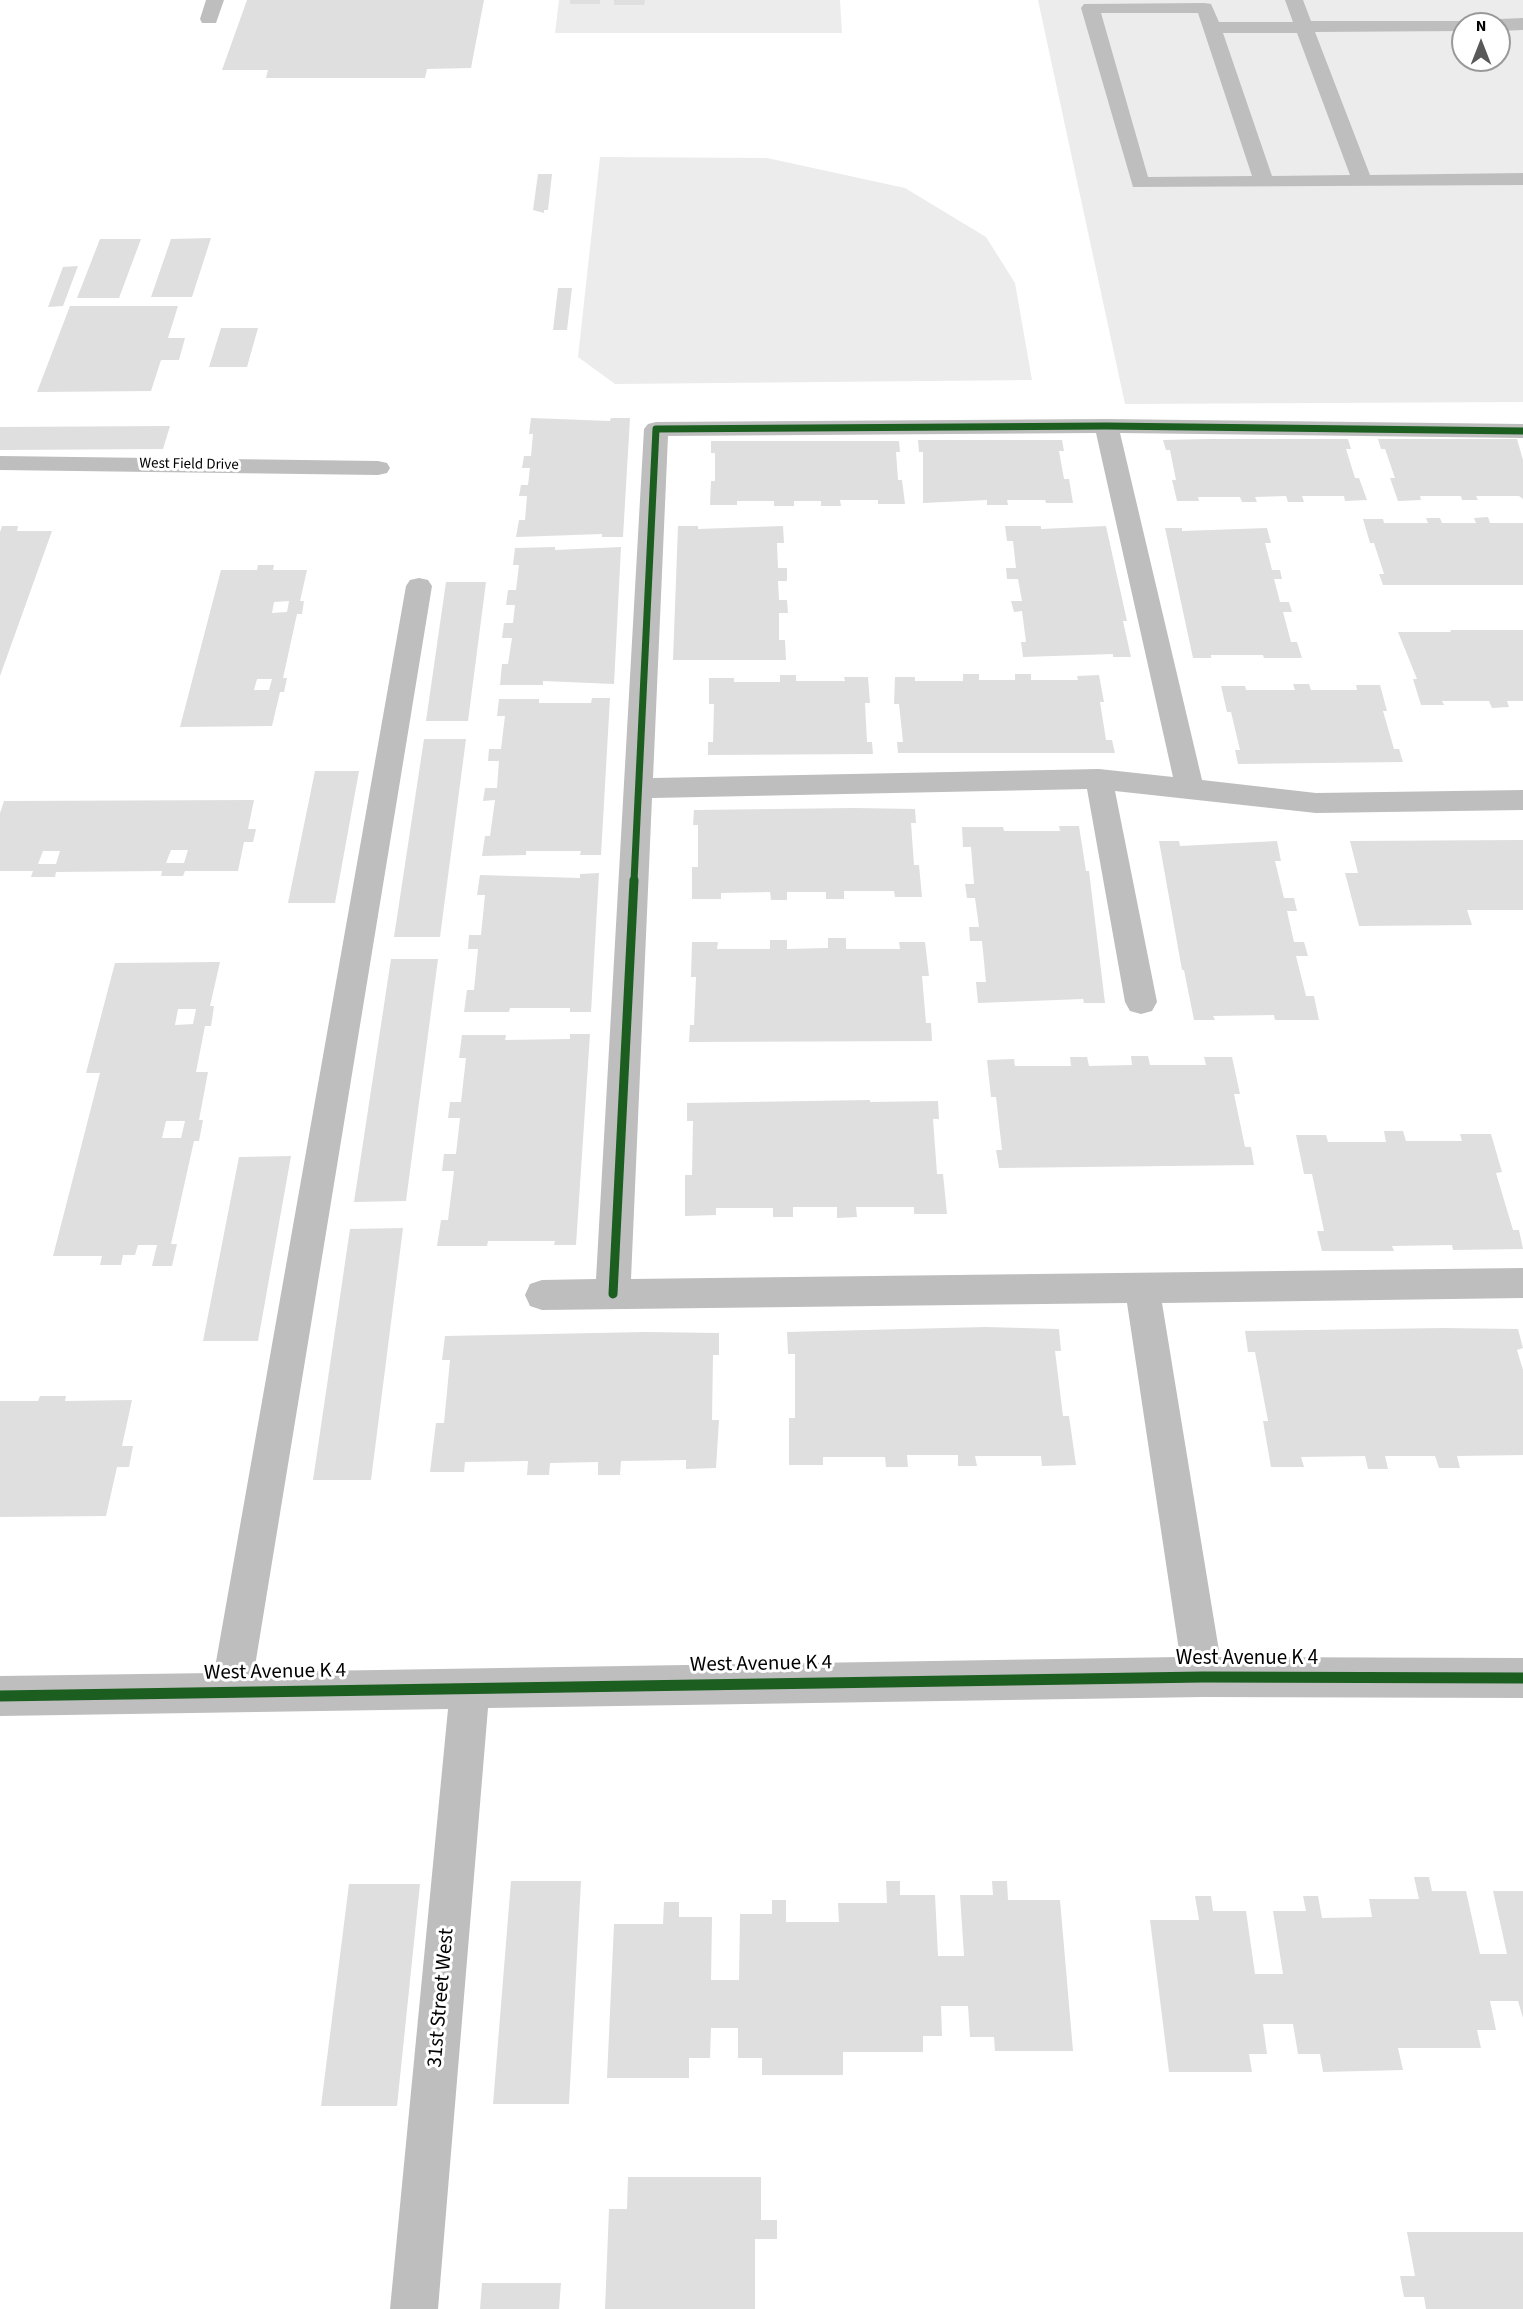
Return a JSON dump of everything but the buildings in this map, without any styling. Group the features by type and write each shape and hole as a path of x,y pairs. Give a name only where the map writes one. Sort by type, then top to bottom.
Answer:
{"street":[{"path":"209,19 215,0"},
{"path":"1294,0 1362,181"},
{"path":"1263,182 1204,4 1090,8 1140,183 1263,182 1362,181 1523,179"},
{"path":"1211,28 1451,25"},
{"path":"613,1294 656,429 1106,426 1523,431"},
{"path":"1106,426 1190,789"},
{"name":"West Field Drive","path":"0,463 378,468"},
{"path":"231,1692 419,586"},
{"path":"638,788 1099,779 1316,803 1523,800"},
{"path":"1099,779 1141,1002"},
{"path":"542,1295 1523,1283"},
{"path":"1142,1288 1203,1677"},
{"name":"West Avenue K 4","path":"0,1696 1203,1677 1523,1678"},
{"name":"31st Street West","path":"414,2309 470,1687"}],"shaded area":[{"path":"559,0 840,0 842,33 555,33"},
{"path":"1038,0 1523,0 1523,402 1125,404"},
{"path":"600,157 767,158 905,188 986,237 1015,283 1032,380 615,384 578,357"}],"cycle path":[{"path":"613,1294 656,429 1106,426 1523,431"},
{"path":"0,1696 1203,1677 1523,1678"}]}
